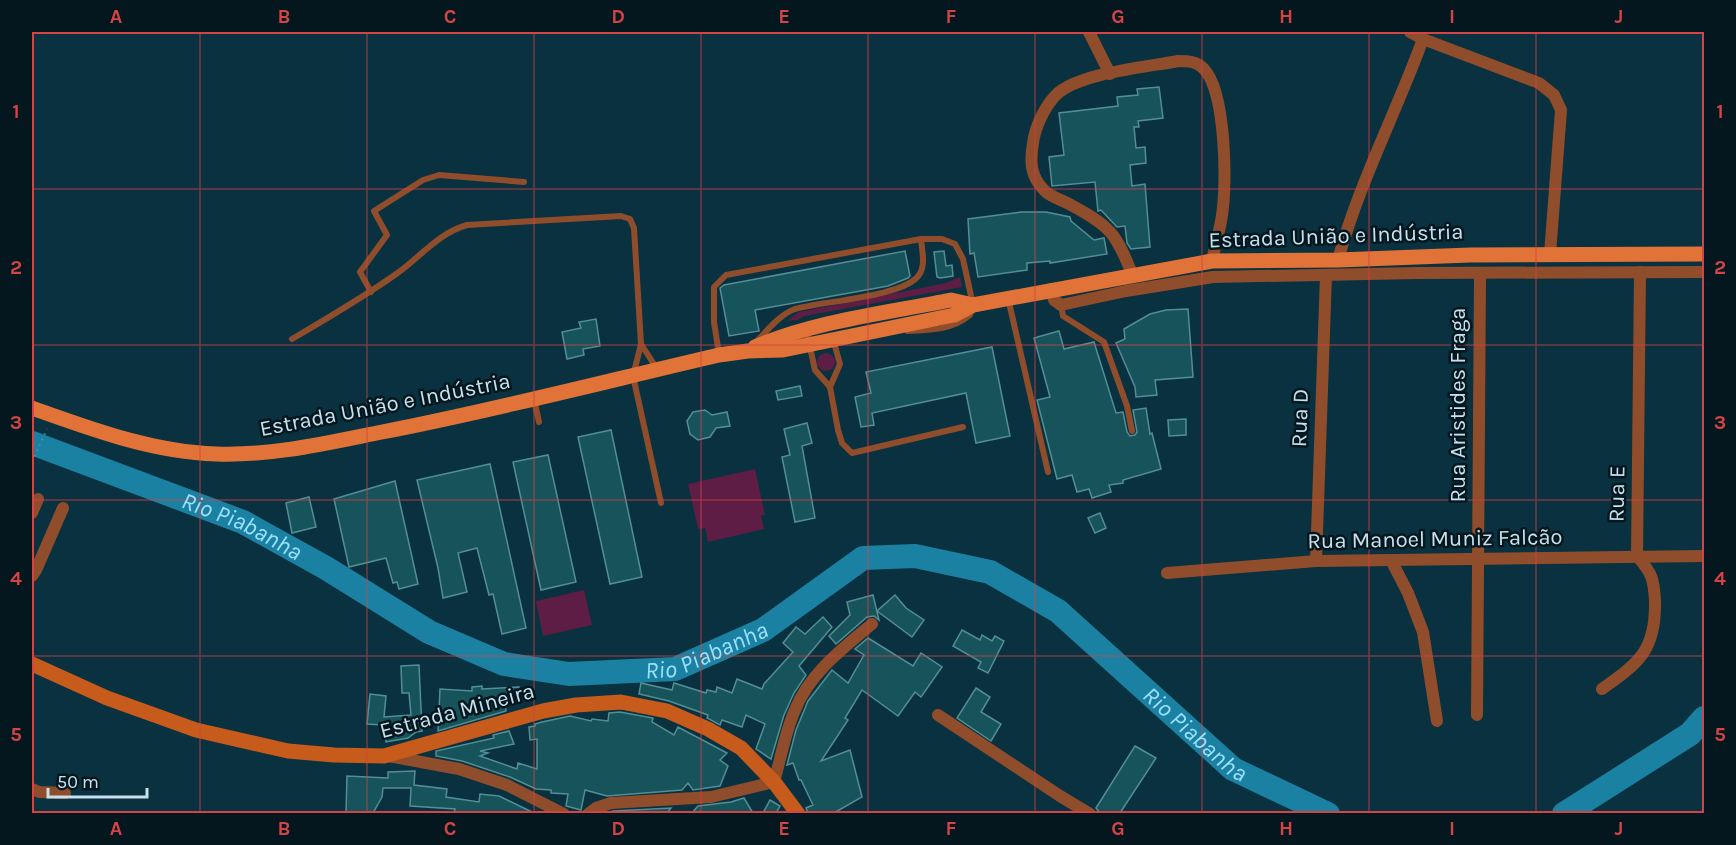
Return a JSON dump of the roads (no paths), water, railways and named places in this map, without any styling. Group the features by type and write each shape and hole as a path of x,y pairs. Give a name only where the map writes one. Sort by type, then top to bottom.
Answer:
{"main road":[{"name":"Estrada União e Indústria","path":"748,351 781,336 806,329 832,332 872,332 954,315 973,305 1212,261 1338,260 1509,254 1704,254"},
{"name":"Estrada União e Indústria","path":"32,408 138,443 214,454 282,451 456,418 719,355 783,350 809,345 832,332 951,300 973,305"}],"street":[{"path":"1089,32 1110,74"},
{"path":"1410,32 1539,83 1554,95 1561,110 1550,254"},
{"path":"1338,260 1361,188 1411,73 1423,39"},
{"path":"1132,274 1121,245 1111,231 1098,221 1045,192 1035,179 1031,168 1034,139 1047,108 1056,95 1071,85 1110,74 1178,61 1192,61 1204,68 1213,85 1221,122 1224,189 1222,215 1212,261"},
{"path":"1509,254 1509,273"},
{"name":"Rua Aristides Fraga","path":"1470,255 1475,274 1479,560 1477,716"},
{"name":"Rua E","path":"1637,556 1640,272"},
{"path":"1052,289 1054,300 1061,305 1126,291 1213,277 1704,272"},
{"name":"Rua D","path":"1316,561 1326,275"},
{"path":"32,513 38,499"},
{"path":"32,576 63,508"},
{"path":"1602,689 1628,671 1641,657 1651,640 1655,619 1654,590 1650,571 1637,556"},
{"name":"Rua Manoel Muniz Falcão","path":"1167,573 1316,561 1704,556"},
{"path":"1391,560 1408,593 1423,632 1437,721"},
{"path":"588,813 610,804 711,796 774,782 795,709 810,683 826,665 872,624"},
{"name":"Estrada Mineira","path":"32,664 117,701 196,730 288,751 334,755 384,756 543,711 576,705 621,702 667,711 708,729 741,748 774,782 798,813"},
{"path":"938,715 1060,796 1090,813"},
{"path":"384,756 428,762 468,772 507,785 564,813"},
{"path":"32,789 39,792 65,793"}],"lane":[{"path":"370,292 360,272 387,235 374,211 423,180 439,175 524,182"},
{"path":"292,339 370,292 452,229 467,225 621,216 630,219 634,228 641,344 633,376 661,503"},
{"path":"719,355 714,322 714,287 726,275 921,239 942,239 955,244 963,259 973,305"},
{"path":"748,351 776,322 793,310 890,291 913,281 920,274 924,261 921,239"},
{"path":"1008,298 1048,472"},
{"path":"1061,305 1063,316 1104,342 1127,406 1132,431"},
{"path":"806,329 815,370 830,387 842,443 852,453 963,427"},
{"path":"830,387 840,364 832,332"},
{"path":"641,344 657,369"},
{"path":"534,398 539,422"}],"waterway":[{"name":"Rio Piabanha","path":"32,443 243,522 326,568 429,632 504,664 569,674 675,669 763,630 863,558 915,556 990,572 1058,611 1233,769 1328,814"},
{"name":"Rio Piabanha","path":"1564,814 1690,734 1704,718"}]}
